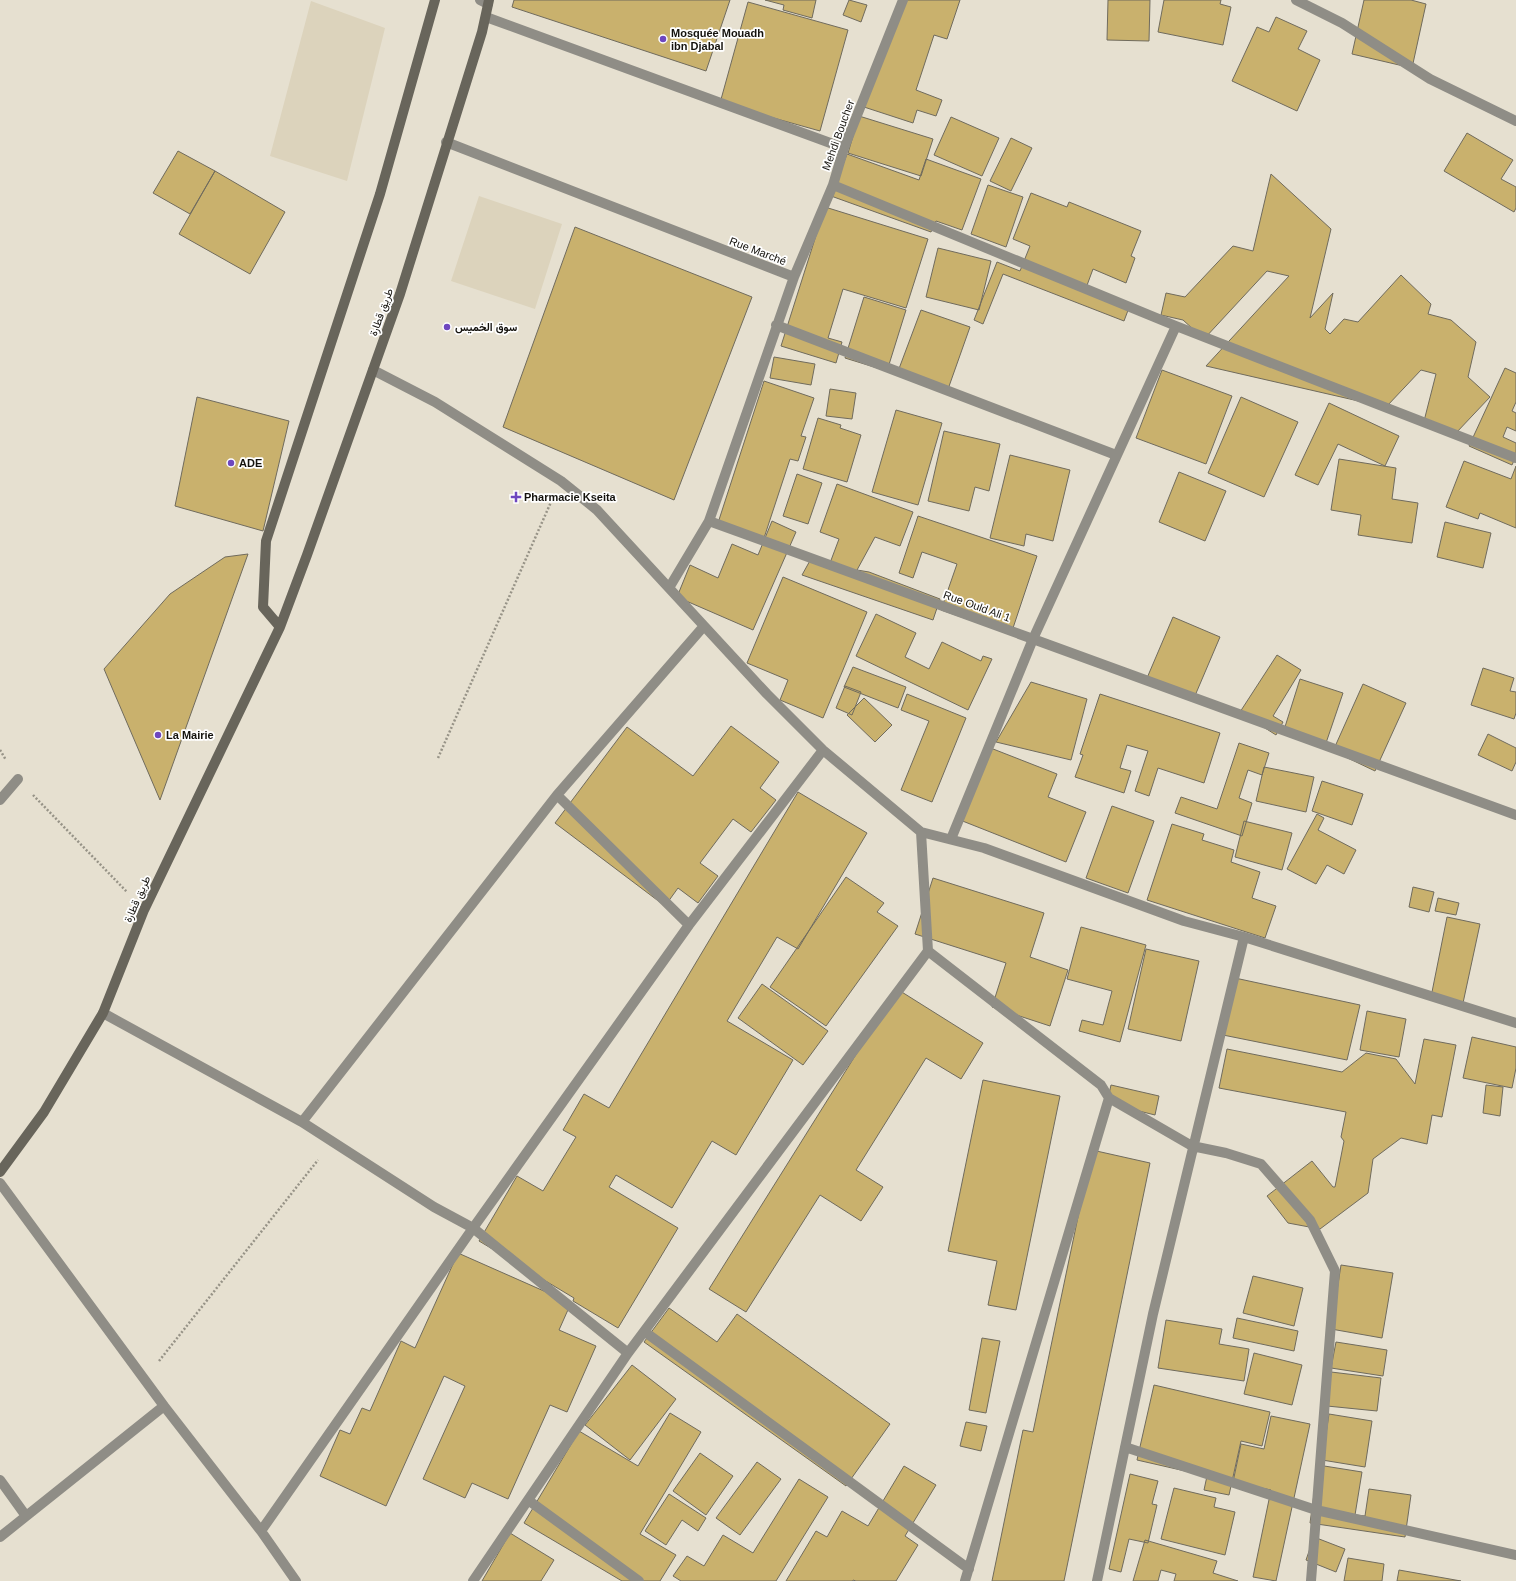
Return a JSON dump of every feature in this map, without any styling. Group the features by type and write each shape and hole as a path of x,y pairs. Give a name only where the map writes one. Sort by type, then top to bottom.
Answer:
{"main road":[{"path":"280,627 262,607 266,541 380,194 435,0"},
{"name":"طريق قطارة","path":"0,1172 44,1112 103,1013 144,910 280,627 307,556 400,294 486,17 486,1"}],"street":[{"name":"Mehdi Boucher","path":"794,277 833,184 844,148 902,0"},
{"path":"1296,0 1342,23 1430,79 1516,121"},
{"path":"486,17 844,148"},
{"name":"Rue Marché","path":"446,142 794,277 776,325 709,521 669,588"},
{"path":"833,184 1176,326 1516,458"},
{"path":"776,325 1116,455"},
{"path":"951,839 1033,639 1176,326"},
{"path":"373,370 435,402 561,481 597,510 767,694 823,750 921,832 984,848 1184,921 1244,937 1516,1023"},
{"name":"Rue Ould Ali 1","path":"709,521 1516,815"},
{"path":"302,1122 557,795 704,626"},
{"path":"261,1530 473,1228 689,925 823,750"},
{"path":"0,800 18,779"},
{"path":"557,795 689,925"},
{"path":"473,1581 628,1353 928,951 921,832"},
{"path":"1097,1581 1153,1314 1192,1146 1244,937"},
{"path":"928,951 1101,1085 1109,1098 1192,1146 1226,1152 1261,1164 1310,1220 1335,1271 1311,1581"},
{"path":"103,1013 302,1122 434,1207 473,1228 628,1353"},
{"path":"965,1581 1109,1098"},
{"path":"0,1183 164,1406 261,1530 294,1580"},
{"path":"645,1332 969,1569"},
{"path":"0,1536 164,1406"},
{"path":"1125,1447 1316,1510 1516,1555"},
{"path":"0,1480 26,1516"},
{"path":"528,1500 639,1581"}],"path":[{"path":"438,758 561,481"},
{"path":"0,750 18,779 144,910"},
{"path":"144,1379 332,1142"}],"shaded area":[{"path":"311,1 385,28 347,181 270,156"},
{"path":"479,196 562,224 535,309 451,281"}],"building":[{"name":"Mosquée Mouadh ibn Djabal","path":"514,0 730,0 706,71 512,7"},
{"path":"765,0 816,0 812,18 783,10 784,5"},
{"path":"849,0 867,5 861,22 843,15"},
{"path":"900,0 960,0 947,39 934,35 916,90 942,100 936,116 917,110 913,123 864,107"},
{"path":"1108,0 1150,0 1149,41 1107,40"},
{"path":"1164,0 1221,0 1220,4 1231,7 1223,45 1158,32"},
{"path":"1364,0 1411,0 1426,4 1412,68 1352,54"},
{"path":"748,2 848,30 820,131 720,103"},
{"path":"1276,17 1307,31 1298,49 1320,60 1297,111 1232,81 1257,27 1269,32"},
{"path":"859,116 933,139 921,176 848,153"},
{"path":"951,117 999,138 982,176 934,155"},
{"path":"1467,133 1513,160 1501,179 1516,187 1516,208 1514,212 1444,171"},
{"path":"1011,138 1032,148 1011,191 990,181"},
{"path":"178,151 215,171 190,214 153,193"},
{"path":"847,154 919,180 926,159 981,179 962,230 936,221 931,232 831,196"},
{"path":"215,171 285,212 250,274 179,234"},
{"path":"1271,174 1331,229 1310,318 1333,293 1325,329 1330,334 1344,319 1358,322 1401,275 1431,304 1428,314 1451,320 1476,342 1468,377 1490,397 1456,433 1423,425 1436,374 1421,370 1387,406 1389,408 1206,366 1289,276 1267,271 1204,339 1183,320 1161,315 1166,293 1185,297 1233,246 1253,251"},
{"path":"988,185 1023,197 1006,247 971,234"},
{"path":"1031,193 1067,207 1069,202 1141,231 1131,256 1135,258 1126,283 1093,269 1086,288 1130,305 1124,321 1003,274 983,324 974,320 997,262 1020,271 1030,246 1013,239"},
{"path":"825,207 928,239 906,308 843,289 828,338 842,342 836,363 781,346"},
{"path":"575,227 752,297 674,500 503,427"},
{"path":"938,248 991,261 979,310 926,297"},
{"path":"864,297 906,310 887,371 845,358"},
{"path":"921,310 970,327 947,392 897,374"},
{"path":"774,357 815,364 811,385 770,378"},
{"path":"1505,368 1516,373 1516,402 1512,411 1516,413 1516,431 1507,427 1503,437 1516,443 1516,456 1512,465 1469,446"},
{"path":"1162,370 1232,396 1206,464 1136,438"},
{"path":"764,381 814,398 801,436 806,437 798,461 790,459 763,541 717,526"},
{"path":"830,389 856,393 852,419 826,416"},
{"name":"ADE","path":"197,397 289,421 263,531 175,506"},
{"path":"1241,397 1298,422 1264,497 1208,473"},
{"path":"1329,403 1399,436 1385,466 1338,444 1318,485 1295,475"},
{"path":"896,410 942,423 918,505 872,492"},
{"path":"818,418 841,425 840,428 861,435 847,482 803,469"},
{"path":"944,431 1000,444 989,491 975,487 969,511 928,501"},
{"path":"1010,455 1070,470 1053,541 1026,534 1024,546 990,538"},
{"path":"1339,459 1396,468 1392,499 1418,503 1412,543 1358,535 1361,515 1331,510"},
{"path":"1464,461 1511,479 1516,466 1516,528 1480,513 1478,519 1446,507"},
{"path":"1179,472 1226,491 1205,541 1159,522"},
{"path":"797,474 822,483 808,524 783,516"},
{"path":"837,484 913,512 900,546 875,537 857,570 869,572 940,599 933,620 802,575 812,557 830,563 839,539 820,532"},
{"path":"918,516 1037,556 1011,634 941,610 957,564 922,552 913,578 899,573"},
{"path":"772,521 796,532 753,630 677,597 690,565 718,578 732,544 758,555"},
{"path":"1445,522 1491,533 1483,568 1437,557"},
{"name":"La Mairie","path":"248,554 160,800 104,669 170,594 225,557"},
{"path":"783,577 867,612 823,718 780,700 788,680 747,663"},
{"path":"876,614 916,633 905,657 929,669 942,642 981,661 983,656 992,659 968,710 856,656"},
{"path":"1173,617 1220,637 1194,698 1147,678"},
{"path":"1277,655 1301,670 1273,716 1283,722 1276,735 1240,712"},
{"path":"853,667 906,687 898,708 844,687"},
{"path":"1483,668 1514,678 1510,691 1516,692 1516,713 1514,719 1471,705"},
{"path":"1300,679 1343,693 1326,743 1284,730"},
{"path":"1031,682 1087,699 1071,760 996,742"},
{"path":"1363,684 1406,703 1375,771 1333,751"},
{"path":"845,686 861,692 852,715 836,708"},
{"path":"907,694 966,718 932,802 901,790 929,721 901,710"},
{"path":"1100,694 1220,733 1204,783 1158,768 1149,796 1135,791 1148,751 1127,745 1120,768 1131,771 1124,793 1075,777 1083,755 1080,754"},
{"path":"864,698 892,725 875,742 847,715"},
{"path":"731,726 779,762 760,788 776,800 751,832 733,819 700,863 718,876 698,903 678,888 665,906 555,823 627,727 693,776"},
{"path":"1488,734 1516,748 1516,762 1512,771 1478,755"},
{"path":"1239,743 1269,753 1262,775 1248,770 1239,798 1252,803 1242,836 1175,813 1181,797 1217,809"},
{"path":"988,747 1057,774 1048,797 1086,812 1066,862 960,820"},
{"path":"1264,767 1314,777 1306,812 1256,801"},
{"path":"1322,781 1363,794 1352,825 1312,811"},
{"path":"798,792 867,833 798,949 777,937 727,1021 793,1060 736,1155 712,1141 672,1208 616,1175 609,1187 678,1228 618,1328 573,1301 574,1298 479,1241 517,1176 543,1191 576,1137 563,1130 584,1094 609,1108"},
{"path":"1112,806 1154,821 1128,893 1086,878"},
{"path":"1317,814 1324,818 1318,830 1356,850 1344,874 1327,865 1316,884 1287,869"},
{"path":"1244,821 1292,833 1282,870 1235,857"},
{"path":"1172,824 1204,834 1202,840 1234,850 1231,862 1260,872 1252,898 1276,906 1265,938 1147,900"},
{"path":"846,877 884,903 877,912 898,926 826,1026 770,987"},
{"path":"933,878 1044,913 1030,957 1068,970 1050,1026 992,1007 1006,963 915,934"},
{"path":"1413,887 1434,892 1429,912 1409,907"},
{"path":"1438,898 1459,903 1456,915 1435,911"},
{"path":"1447,917 1480,924 1463,1003 1431,997"},
{"path":"1081,927 1146,945 1120,1042 1079,1031 1082,1020 1103,1025 1112,991 1067,979"},
{"path":"1146,949 1199,961 1181,1041 1128,1029"},
{"path":"1235,978 1360,1005 1347,1060 1223,1035"},
{"path":"762,984 828,1031 803,1065 738,1018"},
{"path":"897,989 983,1043 961,1079 926,1058 856,1170 883,1187 861,1221 820,1195 746,1312 709,1289"},
{"path":"1367,1011 1406,1019 1399,1057 1360,1050"},
{"path":"1472,1037 1516,1047 1516,1068 1512,1088 1463,1078"},
{"path":"1424,1039 1456,1045 1442,1117 1432,1115 1427,1144 1401,1138 1373,1159 1368,1193 1320,1229 1288,1223 1267,1196 1312,1161 1333,1187 1335,1187 1344,1141 1341,1137 1346,1112 1219,1088 1227,1049 1342,1072 1366,1053 1396,1059 1415,1084"},
{"path":"983,1080 1060,1096 1016,1310 988,1305 997,1261 948,1251"},
{"path":"1111,1085 1159,1096 1155,1115 1107,1103"},
{"path":"1486,1085 1503,1087 1500,1116 1483,1113"},
{"path":"1092,1150 1150,1163 1064,1581 992,1581 1023,1430 1033,1432"},
{"path":"458,1253 571,1303 559,1330 596,1346 567,1412 550,1405 508,1499 472,1483 465,1498 423,1479 465,1386 444,1376 386,1506 320,1476 340,1430 350,1434 362,1408 370,1411 401,1341 415,1348"},
{"path":"1341,1265 1393,1273 1382,1338 1331,1329"},
{"path":"1253,1276 1303,1288 1294,1326 1243,1313"},
{"path":"669,1308 717,1342 737,1314 890,1424 846,1486 644,1342"},
{"path":"1237,1318 1298,1331 1294,1351 1233,1338"},
{"path":"1166,1320 1222,1329 1219,1344 1249,1349 1244,1381 1158,1368"},
{"path":"982,1338 1000,1341 986,1413 969,1410"},
{"path":"1336,1342 1387,1350 1383,1376 1331,1368"},
{"path":"1254,1353 1302,1365 1292,1405 1244,1394"},
{"path":"632,1365 676,1399 630,1460 585,1425"},
{"path":"1331,1372 1381,1378 1377,1411 1327,1406"},
{"path":"1154,1385 1270,1412 1262,1446 1241,1441 1229,1495 1204,1490 1207,1476 1137,1460"},
{"path":"670,1413 701,1432 640,1534 676,1555 660,1581 622,1581 524,1523 579,1431 638,1466"},
{"path":"1329,1414 1372,1421 1365,1467 1322,1460"},
{"path":"1271,1416 1310,1424 1276,1581 1253,1577 1271,1490 1233,1482 1241,1444 1264,1449"},
{"path":"966,1422 987,1426 981,1451 960,1446"},
{"path":"700,1453 733,1476 706,1515 673,1491"},
{"path":"757,1462 781,1479 740,1535 716,1518"},
{"path":"1318,1465 1362,1472 1355,1515 1365,1516 1369,1489 1411,1495 1405,1537 1310,1523"},
{"path":"904,1466 936,1485 905,1536 918,1545 896,1581 786,1581 816,1531 827,1537 842,1511 868,1526"},
{"path":"1130,1474 1158,1481 1152,1504 1157,1505 1148,1543 1129,1539 1121,1572 1109,1569"},
{"path":"799,1479 828,1497 776,1581 681,1581 673,1576 687,1556 704,1566 723,1535 753,1553"},
{"path":"1174,1488 1216,1498 1214,1507 1235,1512 1225,1555 1161,1539"},
{"path":"669,1494 706,1518 698,1531 682,1520 666,1545 645,1531"},
{"path":"510,1533 554,1560 541,1581 482,1581"},
{"path":"1314,1537 1345,1549 1336,1572 1306,1560"},
{"path":"1145,1540 1217,1561 1213,1573 1238,1581 1174,1581 1176,1574 1161,1570 1158,1581 1133,1581"},
{"path":"1348,1558 1384,1564 1382,1581 1344,1581"},
{"path":"1399,1570 1461,1581 1397,1581"}],"place":[{"name":"Mosquée Mouadh ibn Djabal","path":"663,39"},
{"name":"سوق الخميس","path":"447,327"},
{"name":"ADE","path":"231,463"},
{"name":"Pharmacie Kseita","path":"516,497"},
{"name":"La Mairie","path":"158,735"}]}
